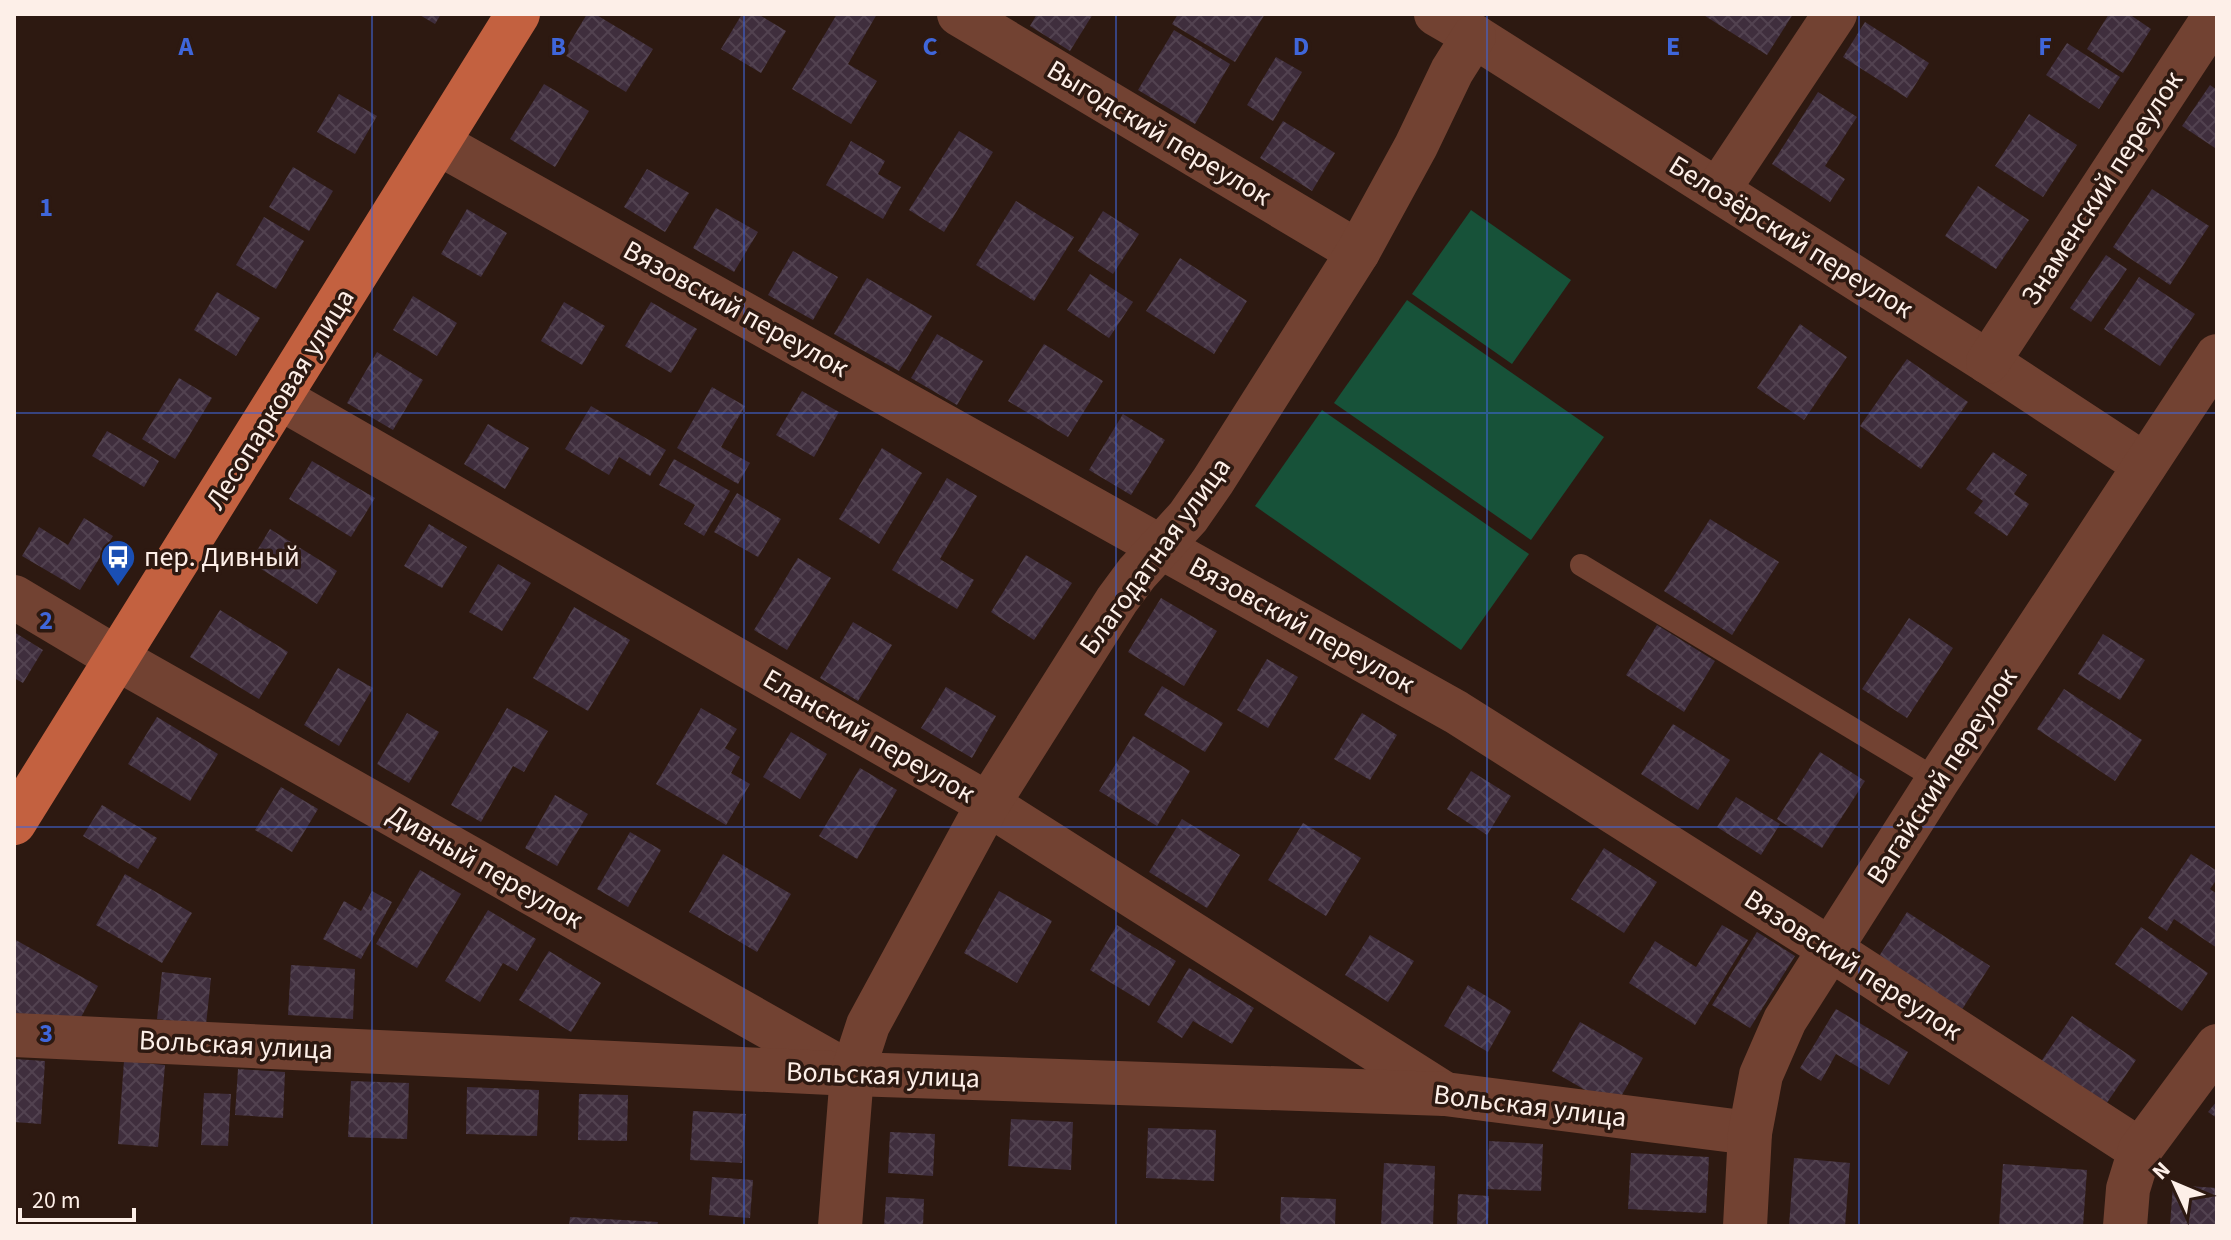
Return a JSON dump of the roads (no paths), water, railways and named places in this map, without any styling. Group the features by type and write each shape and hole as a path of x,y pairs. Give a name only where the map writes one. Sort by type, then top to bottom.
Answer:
{"main road":[{"name":"Лесопарковая улица","path":"14,823 518,14"}],"street":[{"name":"Выгодский переулок","path":"959,14 1358,252"},
{"name":"Белозёрский переулок","path":"1436,14 1718,190 2145,465"},
{"path":"1718,190 1835,14"},
{"name":"Знаменский переулок","path":"1988,362 2216,14"},
{"name":"Благодатная улица","path":"840,1226 852,1074 868,1025 988,804 1117,600 1188,517 1213,481 1358,252 1416,146 1452,71 1474,36"},
{"name":"Вязовский переулок","path":"438,143 1456,712 2140,1150"},
{"name":"Вагайский переулок","path":"1745,1226 1750,1133 1761,1075 1785,1020 1938,780 2217,356"},
{"name":"Еланский переулок","path":"280,398 988,804 1445,1094"},
{"name":"Дивный переулок","path":"14,597 118,659 852,1074"},
{"name":"Вольская улица","path":"14,1035 852,1074 1445,1094 1750,1133"},
{"path":"2125,1226 2128,1189 2140,1150 2217,1046"}],"lane":[{"path":"1581,565 1938,780"}],"place":[{"name":"пер. Дивный","path":"118,588"}]}
